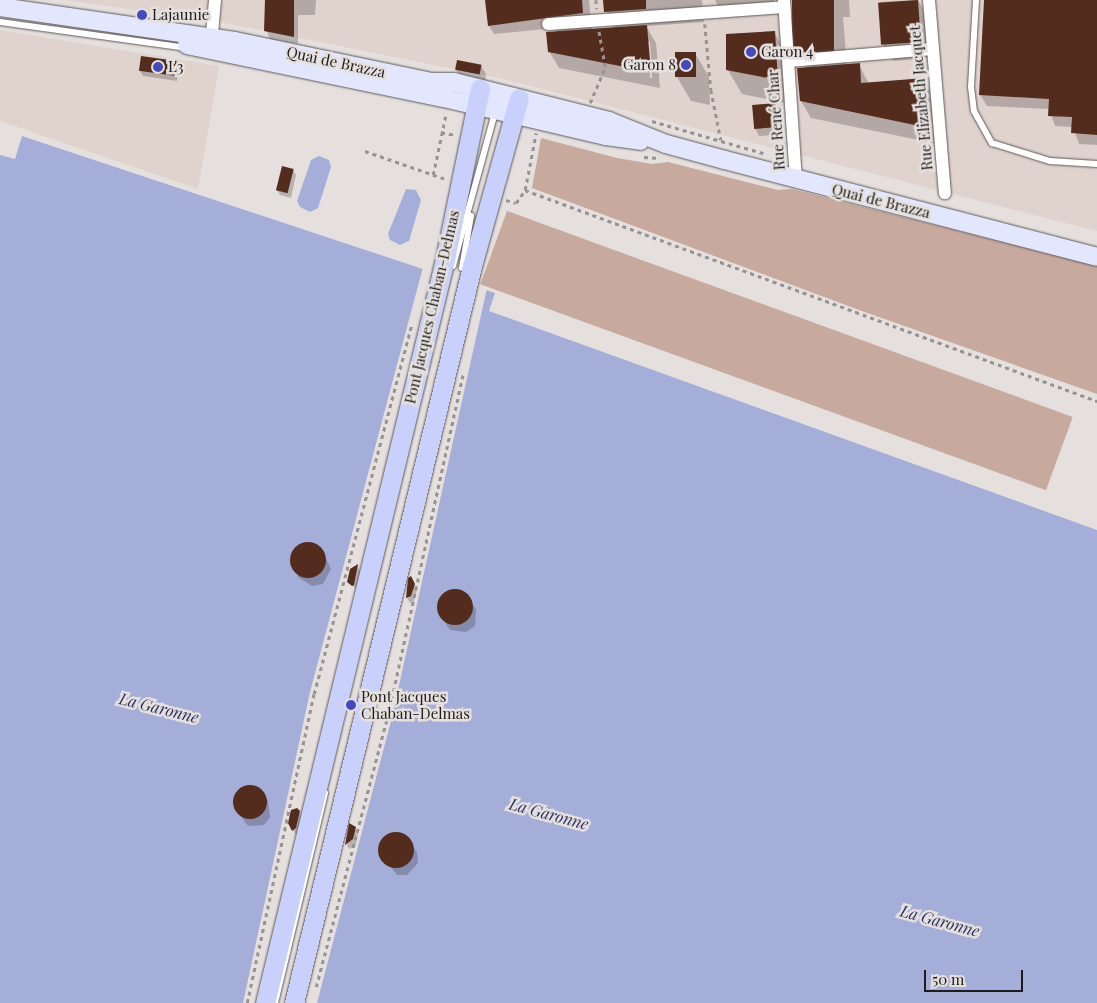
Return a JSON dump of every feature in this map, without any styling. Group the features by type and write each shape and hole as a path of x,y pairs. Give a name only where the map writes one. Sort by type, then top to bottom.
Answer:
{"main road":[{"name":"Quai de Brazza","path":"0,7 213,36 432,82 454,82 478,97"},
{"name":"Quai de Brazza","path":"0,16 168,41 213,36 478,97 517,107 606,136 666,144 1097,256"},
{"name":"Pont Jacques Chaban-Delmas","path":"265,1003 450,264 478,97"},
{"name":"Pont Jacques Chaban-Delmas","path":"294,1003 466,267 517,107"}],"street":[{"path":"213,36 215,0"},
{"name":"Rue Elizabeth Jacquet","path":"929,0 945,193"},
{"path":"548,24 704,13 784,4"},
{"name":"Rue René Char","path":"784,4 796,179"},
{"path":"789,61 934,50"}],"lane":[{"path":"0,0 213,36"},
{"path":"976,0 971,87 974,111 992,143 1050,161 1097,164"},
{"path":"0,22 213,36"},
{"path":"450,264 476,190 497,102"},
{"path":"466,267 476,190"},
{"path":"414,425 418,406"},
{"path":"354,674 412,435"},
{"path":"301,936 396,542"},
{"path":"275,1003 326,789"}],"path":[{"path":"704,13 711,90 725,160"},
{"path":"581,102 589,104 605,67 597,20"},
{"path":"433,175 446,114 452,116"},
{"path":"442,132 457,136 458,129"},
{"path":"508,201 516,203 525,190 537,132"},
{"path":"365,152 443,178"},
{"path":"525,190 1097,401"},
{"path":"247,1003 314,694 412,322"},
{"path":"314,994 388,714 466,365"}],"shaded area":[{"path":"64,0 1097,0 1097,231 503,79 225,23"},
{"path":"0,30 219,66 198,189 0,121"},
{"path":"541,138 617,158 652,164 668,162 778,190 792,189 1097,266 1097,394 859,310 532,188"},
{"path":"507,211 1073,417 1046,490 480,284"}],"water":[{"name":"La Garonne","path":"22,136 495,293 489,311 1097,530 1097,1003 0,1003 0,155 15,159"},
{"path":"319,156 329,160 331,167 318,208 310,212 300,207 297,201 311,160"},
{"path":"406,189 416,190 421,200 409,241 400,245 390,240 388,234"}],"pier":[{"path":"423,267 487,288 392,717 317,1003 243,1003 310,692"}],"building":[{"path":"265,0 294,0 294,37 264,31"},
{"path":"485,0 582,0 583,13 488,26"},
{"path":"603,0 646,0 646,9 604,12"},
{"path":"792,0 834,0 834,52 792,52"},
{"path":"918,0 921,42 881,45 878,3"},
{"path":"984,0 1097,0 1097,135 1071,133 1072,117 1048,116 1049,99 979,95"},
{"path":"647,25 651,72 548,52 546,32"},
{"name":"Garon 4","path":"775,31 778,80 726,70 726,34"},
{"name":"Garon 8","path":"675,52 696,52 696,77 675,77"},
{"name":"L3","path":"141,56 177,61 175,76 139,71"},
{"path":"457,60 482,65 480,75 455,70"},
{"path":"860,63 861,83 925,78 929,128 800,101 797,68"},
{"path":"776,103 778,127 754,129 752,105"},
{"path":"282,166 294,169 288,193 276,190"},
{"path":"308,542 315,543 321,547 325,553 325,567 321,573 315,577 308,578 301,577 295,573 291,567 290,560 291,553 295,547 301,543"},
{"path":"358,564 354,585 352,586 347,582 350,569"},
{"path":"411,576 415,584 411,596 406,598 408,578"},
{"path":"455,589 462,590 468,594 472,600 472,614 468,620 462,624 455,625 448,624 442,620 438,614 437,607 438,600 442,594 448,590"},
{"path":"250,785 257,786 262,790 266,795 266,809 262,814 257,818 250,819 243,818 238,814 234,809 233,802 234,795 238,790 243,786"},
{"path":"297,808 300,811 296,828 292,831 288,823 291,810"},
{"path":"349,823 356,827 353,839 345,845"},
{"path":"396,832 403,833 409,837 413,843 413,857 409,863 403,867 396,868 389,867 383,863 379,857 378,850 379,843 383,837 389,833"}],"place":[{"name":"Lajaunie","path":"142,15"},
{"name":"Garon 4","path":"751,52"},
{"name":"Garon 8","path":"686,65"},
{"name":"L3","path":"158,67"},
{"name":"Pont Jacques Chaban-Delmas","path":"351,705"}]}
